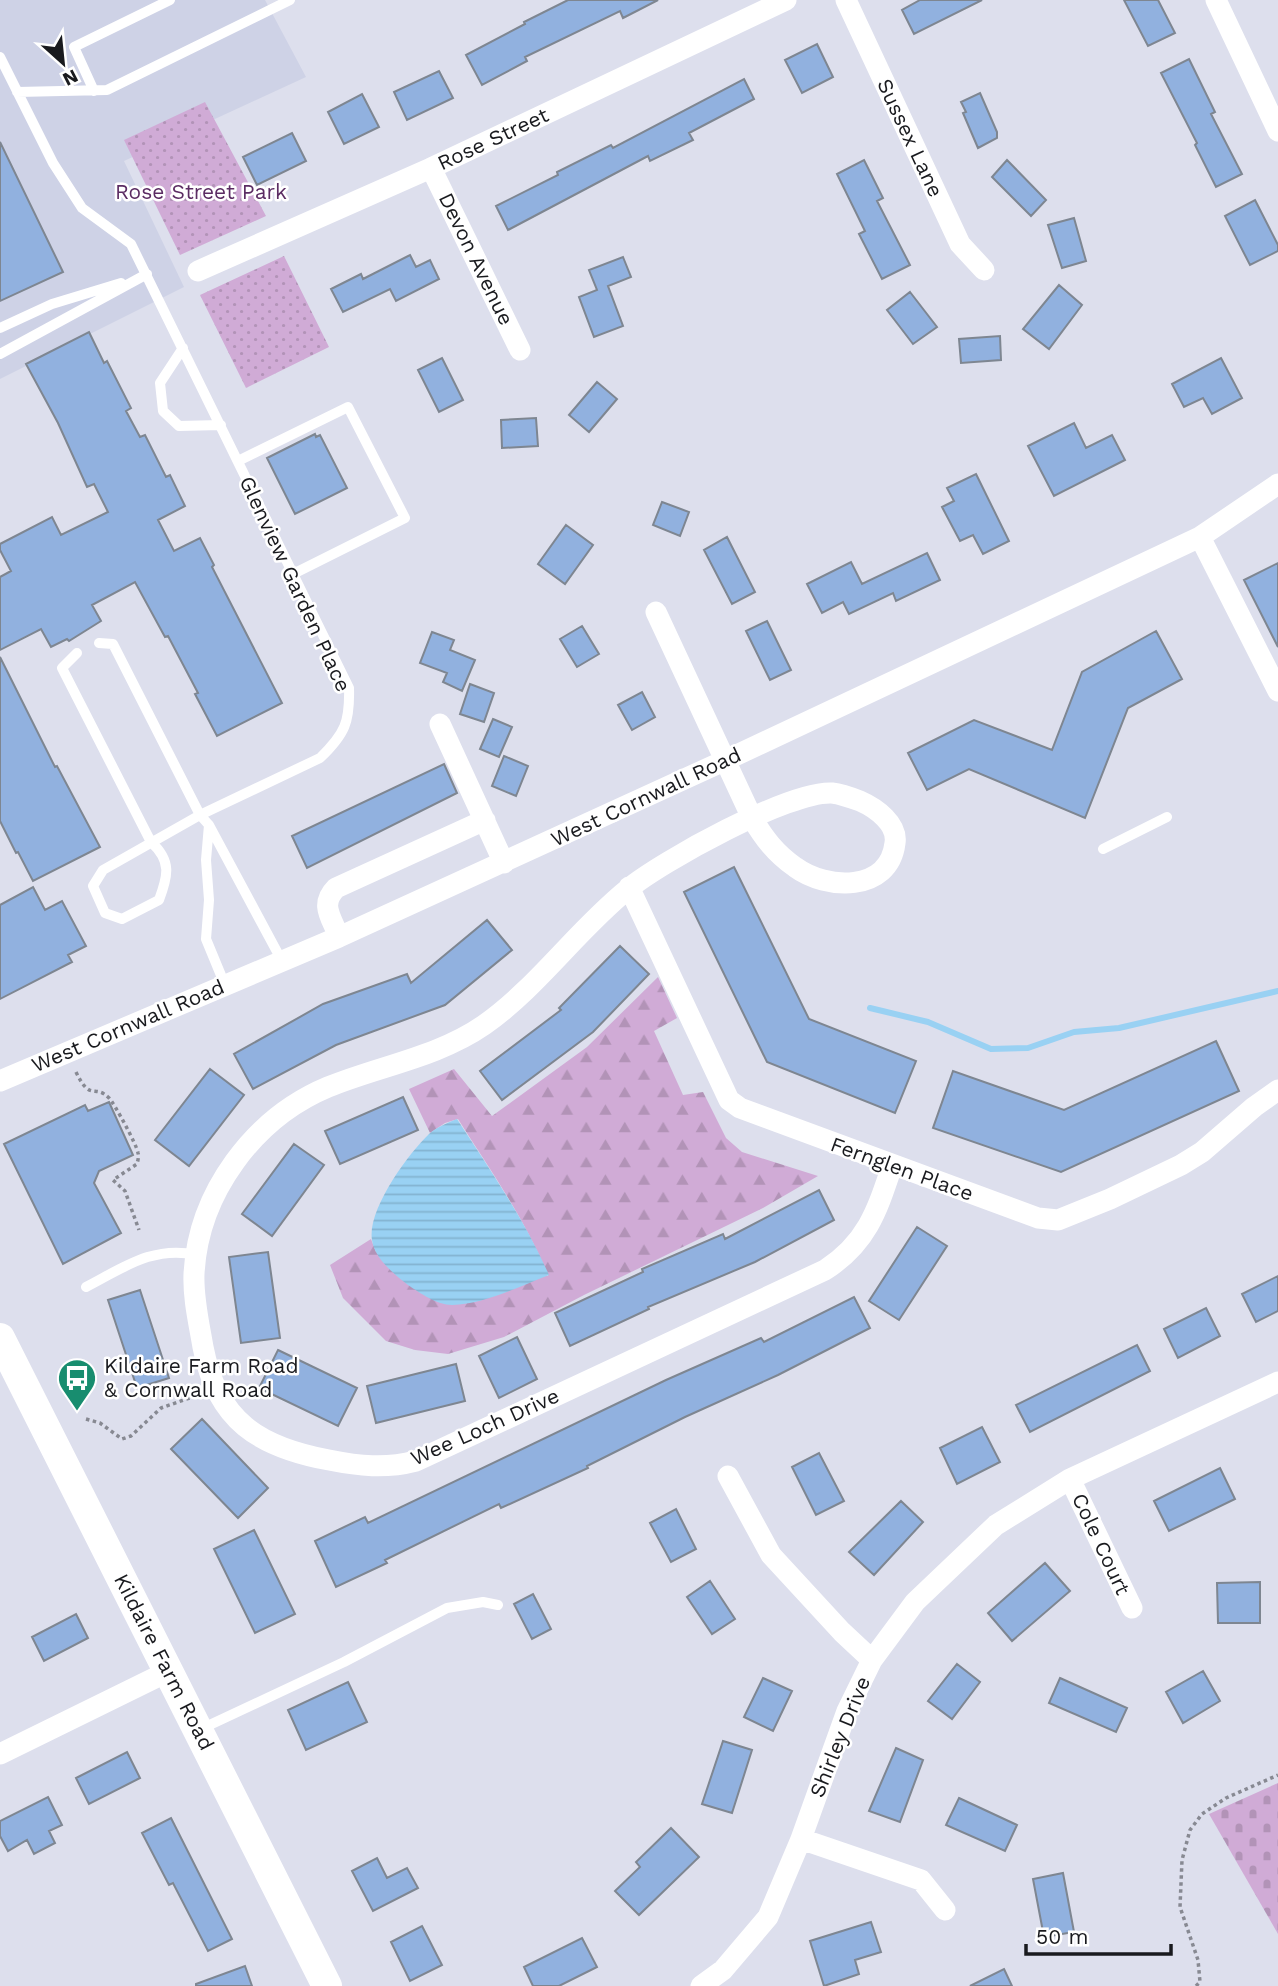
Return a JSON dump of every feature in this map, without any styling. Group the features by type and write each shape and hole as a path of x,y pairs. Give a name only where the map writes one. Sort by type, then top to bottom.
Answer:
{"main road":[{"name":"Kildaire Farm Road","path":"0,1338 327,1986"}],"street":[{"name":"Rose Street","path":"198,271 431,168 786,0"},
{"name":"Sussex Lane","path":"846,0 960,244 984,270"},
{"path":"1216,0 1278,131"},
{"name":"Devon Avenue","path":"431,168 520,350"},
{"name":"West Cornwall Road","path":"0,1081 339,937 726,760 1200,537 1278,484"},
{"path":"1200,537 1278,691"},
{"path":"656,612 752,818"},
{"path":"440,724 504,863"},
{"name":"Wee Loch Drive","path":"752,818 771,848 798,870 837,884 875,877 887,863 895,845 895,832 886,819 860,801 833,793 807,796 752,818 672,860 629,887 484,1025 441,1048 328,1087 270,1122 254,1138 222,1181 206,1216 197,1255 194,1274 196,1308 205,1358 215,1385 232,1415 261,1438 279,1448 360,1466 397,1466 416,1461 825,1270 852,1250 873,1222 892,1166"},
{"path":"339,937 326,905 336,888 485,820"},
{"name":"Fernglen Place","path":"629,887 729,1100 740,1108 1038,1218 1058,1220 1110,1199 1191,1158 1278,1090"},
{"name":"Shirley Drive","path":"701,1986 723,1970 768,1917 801,1839 847,1711 872,1660 915,1602 996,1525 1070,1479 1278,1382"},
{"path":"728,1476 771,1555 842,1632 872,1660"},
{"name":"Cole Court","path":"1070,1479 1132,1608"},
{"path":"0,1754 169,1671"},
{"path":"801,1839 921,1880 945,1910"}],"lane":[{"path":"94,91 74,47 170,0"},
{"path":"17,92 107,90 290,0"},
{"name":"Glenview Garden Place","path":"0,57 54,163 82,208 131,244 349,688 347,725 336,743 320,758 151,842"},
{"path":"0,328 52,304 147,274"},
{"path":"0,354 147,274"},
{"path":"183,348 160,383 163,411 179,426 220,425"},
{"path":"238,461 348,407 405,518 293,574"},
{"path":"99,643 113,644 200,816 209,825 282,961"},
{"path":"77,653 62,668 151,842 162,852 168,878 159,900 122,919 104,913 93,886 103,870 151,842"},
{"path":"1103,849 1167,817"},
{"path":"209,825 206,939 225,985"},
{"path":"86,1287 152,1255 172,1251 197,1255"},
{"path":"198,1730 344,1662 447,1608 483,1602 498,1605"}],"path":[{"path":"76,1072 83,1087 89,1092 104,1093 112,1100 138,1152 138,1164 114,1180 125,1191 139,1230"},
{"path":"86,1419 100,1423 122,1439 131,1436 162,1408 215,1385"},
{"path":"1196,1986 1200,1982 1198,1960 1180,1907 1182,1860 1190,1830 1202,1814 1226,1798 1278,1775"}],"shaded area":[{"path":"0,0 265,0 306,77 124,161 184,287 0,379"}],"green space":[{"name":"Rose Street Park","path":"205,102 266,216 180,255 124,140"},
{"name":"Rose Street Park","path":"284,256 329,347 246,388 200,295"},
{"path":"658,977 677,1018 654,1031 683,1095 703,1092 726,1138 742,1152 818,1176 763,1208 504,1337 448,1354 415,1350 386,1341 343,1298 330,1265 371,1239 376,1252 548,1276 518,1215 458,1119 445,1123 430,1133 409,1089 454,1069 492,1116 587,1047"},
{"path":"1278,1783 1278,1934 1209,1814"}],"water":[{"path":"457,1119 518,1215 549,1275 489,1298 452,1305 429,1298 391,1271 374,1247 372,1228 391,1183 420,1143 442,1125"}],"building":[{"path":"568,0 658,0 623,18 620,11 525,57 527,61 482,85 466,55"},
{"path":"920,0 982,0 914,34 902,10"},
{"path":"1124,0 1158,0 1175,33 1148,46"},
{"path":"817,44 833,77 802,93 785,60"},
{"path":"1189,59 1215,112 1211,114 1242,174 1216,187 1161,73"},
{"path":"439,71 453,98 407,120 394,92"},
{"path":"744,79 754,99 689,133 693,140 650,161 648,156 508,230 496,206 558,175 557,172 611,145 613,148"},
{"path":"980,93 997,132 997,138 978,148 961,102"},
{"path":"362,94 379,127 344,144 328,112"},
{"path":"292,133 306,161 257,185 243,157"},
{"path":"0,142 63,272 0,301"},
{"path":"864,160 883,198 877,201 910,265 882,279 859,234 865,231 837,174"},
{"path":"1007,160 1046,200 1031,216 992,177"},
{"path":"1255,200 1278,245 1278,251 1250,265 1225,216"},
{"path":"1074,218 1086,261 1062,268 1048,225"},
{"path":"410,255 416,267 430,260 439,279 396,301 390,289 343,312 331,289 361,274 363,279"},
{"path":"623,257 631,277 608,286 623,326 594,337 579,297 597,290 589,270"},
{"path":"1059,285 1082,305 1049,349 1023,329"},
{"path":"910,292 937,327 913,344 887,310"},
{"path":"89,332 131,408 126,411 140,437 145,435 166,477 170,475 185,506 158,520 174,551 200,538 214,565 212,567 282,703 217,736 168,636 165,637 135,582 92,605 101,621 69,641 67,639 51,647 41,629 0,650 0,577 11,571 0,550 0,544 52,517 61,535 108,512 94,484 87,487 58,423 26,364"},
{"path":"1000,336 1001,360 961,363 959,339"},
{"path":"442,358 463,400 439,412 418,370"},
{"path":"1221,358 1242,398 1212,414 1203,398 1184,407 1172,384"},
{"path":"597,382 617,399 589,432 569,415"},
{"path":"536,418 538,446 502,448 501,420"},
{"path":"1074,423 1086,448 1112,435 1125,460 1054,496 1028,446"},
{"path":"315,434 316,437 320,435 347,488 295,514 267,458"},
{"path":"976,474 1009,541 983,554 973,535 960,541 942,507 954,501 947,488"},
{"path":"662,502 689,512 680,536 653,525"},
{"path":"566,525 593,545 565,584 538,564"},
{"path":"727,537 755,592 732,604 704,550"},
{"path":"927,553 940,580 896,601 893,593 849,614 843,602 822,613 807,584 851,562 862,584"},
{"path":"1278,563 1278,647 1244,580"},
{"path":"767,621 791,670 770,680 746,631"},
{"path":"582,626 599,654 577,667 560,639"},
{"path":"1156,631 1182,679 1128,708 1085,818 969,769 927,790 908,753 974,720 1052,750 1082,672"},
{"path":"432,632 454,640 450,650 475,660 462,691 443,682 447,673 420,663"},
{"path":"0,657 55,767 57,766 100,847 33,881 0,821"},
{"path":"470,684 494,693 484,722 460,714"},
{"path":"642,692 655,717 632,730 618,705"},
{"path":"493,719 512,727 499,757 480,749"},
{"path":"504,756 528,766 516,796 492,786"},
{"path":"444,764 457,793 307,868 292,836"},
{"path":"734,867 809,1019 916,1061 895,1113 767,1062 684,892"},
{"path":"33,887 45,910 62,901 86,946 68,955 72,962 0,999 0,905"},
{"path":"487,920 512,950 445,1005 336,1045 253,1089 234,1054 323,1004 407,974 411,983"},
{"path":"620,946 649,974 593,1032 502,1100 480,1071 561,1010 559,1008"},
{"path":"1216,1041 1239,1091 1061,1172 933,1128 953,1071 1064,1110"},
{"path":"210,1069 244,1095 189,1166 155,1140"},
{"path":"403,1097 418,1130 340,1164 325,1131"},
{"path":"109,1102 133,1155 99,1171 94,1183 121,1233 63,1264 4,1144 85,1105 88,1111"},
{"path":"294,1144 324,1165 272,1236 242,1214"},
{"path":"819,1190 834,1220 755,1262 648,1307 649,1309 570,1346 555,1313 643,1272 642,1269 723,1234 725,1239"},
{"path":"917,1227 947,1246 899,1320 869,1301"},
{"path":"268,1252 280,1338 241,1343 229,1257"},
{"path":"1278,1276 1278,1311 1256,1322 1242,1294"},
{"path":"140,1290 169,1378 137,1388 108,1300"},
{"path":"854,1297 870,1328 778,1375 685,1417 587,1466 588,1468 501,1508 499,1504 336,1587 315,1541 365,1517 368,1523 666,1380 761,1338 764,1342"},
{"path":"1206,1308 1220,1336 1178,1358 1164,1329"},
{"path":"517,1337 537,1379 499,1398 479,1356"},
{"path":"1137,1345 1150,1371 1030,1432 1016,1405"},
{"path":"278,1350 357,1388 338,1426 259,1388"},
{"path":"456,1364 465,1401 376,1423 367,1386"},
{"path":"202,1419 268,1488 238,1518 171,1449"},
{"path":"982,1427 1000,1462 957,1484 940,1448"},
{"path":"819,1453 844,1501 816,1515 792,1467"},
{"path":"1220,1468 1235,1499 1169,1531 1154,1501"},
{"path":"901,1501 923,1522 874,1575 849,1552"},
{"path":"676,1509 696,1549 671,1562 650,1523"},
{"path":"254,1530 295,1614 255,1633 214,1549"},
{"path":"1045,1563 1070,1591 1012,1641 988,1613"},
{"path":"710,1581 735,1619 712,1634 687,1597"},
{"path":"1260,1582 1260,1623 1218,1623 1217,1583"},
{"path":"533,1594 551,1629 532,1639 514,1604"},
{"path":"76,1614 88,1638 44,1661 32,1637"},
{"path":"957,1664 980,1682 952,1719 928,1701"},
{"path":"1203,1671 1220,1701 1183,1723 1166,1692"},
{"path":"763,1678 792,1691 773,1731 744,1717"},
{"path":"1060,1678 1127,1708 1116,1732 1049,1703"},
{"path":"348,1682 367,1722 306,1750 288,1710"},
{"path":"723,1741 752,1750 732,1813 702,1804"},
{"path":"896,1748 923,1760 900,1822 869,1811"},
{"path":"127,1752 140,1778 89,1804 76,1778"},
{"path":"48,1797 62,1825 49,1831 55,1843 34,1854 27,1840 8,1851 0,1836 0,1821"},
{"path":"959,1798 1017,1825 1005,1851 946,1825"},
{"path":"171,1818 232,1939 208,1951 173,1883 169,1885 142,1833"},
{"path":"671,1828 699,1857 639,1915 615,1891 640,1867 636,1862"},
{"path":"377,1858 387,1878 407,1868 418,1888 373,1911 352,1871"},
{"path":"1063,1873 1074,1932 1044,1937 1033,1879"},
{"path":"871,1922 881,1952 855,1960 859,1974 824,1986 810,1941"},
{"path":"422,1926 442,1965 410,1981 391,1942"},
{"path":"582,1938 597,1967 559,1986 533,1986 524,1967"},
{"path":"245,1966 252,1986 196,1986 196,1984"},
{"path":"1004,1969 1012,1986 970,1986"}],"waterway":[{"path":"870,1008 928,1022 991,1049 1028,1048 1074,1032 1119,1028 1278,991"}],"place":[{"name":"Kildaire Farm Road & Cornwall Road","path":"77,1412"}]}
